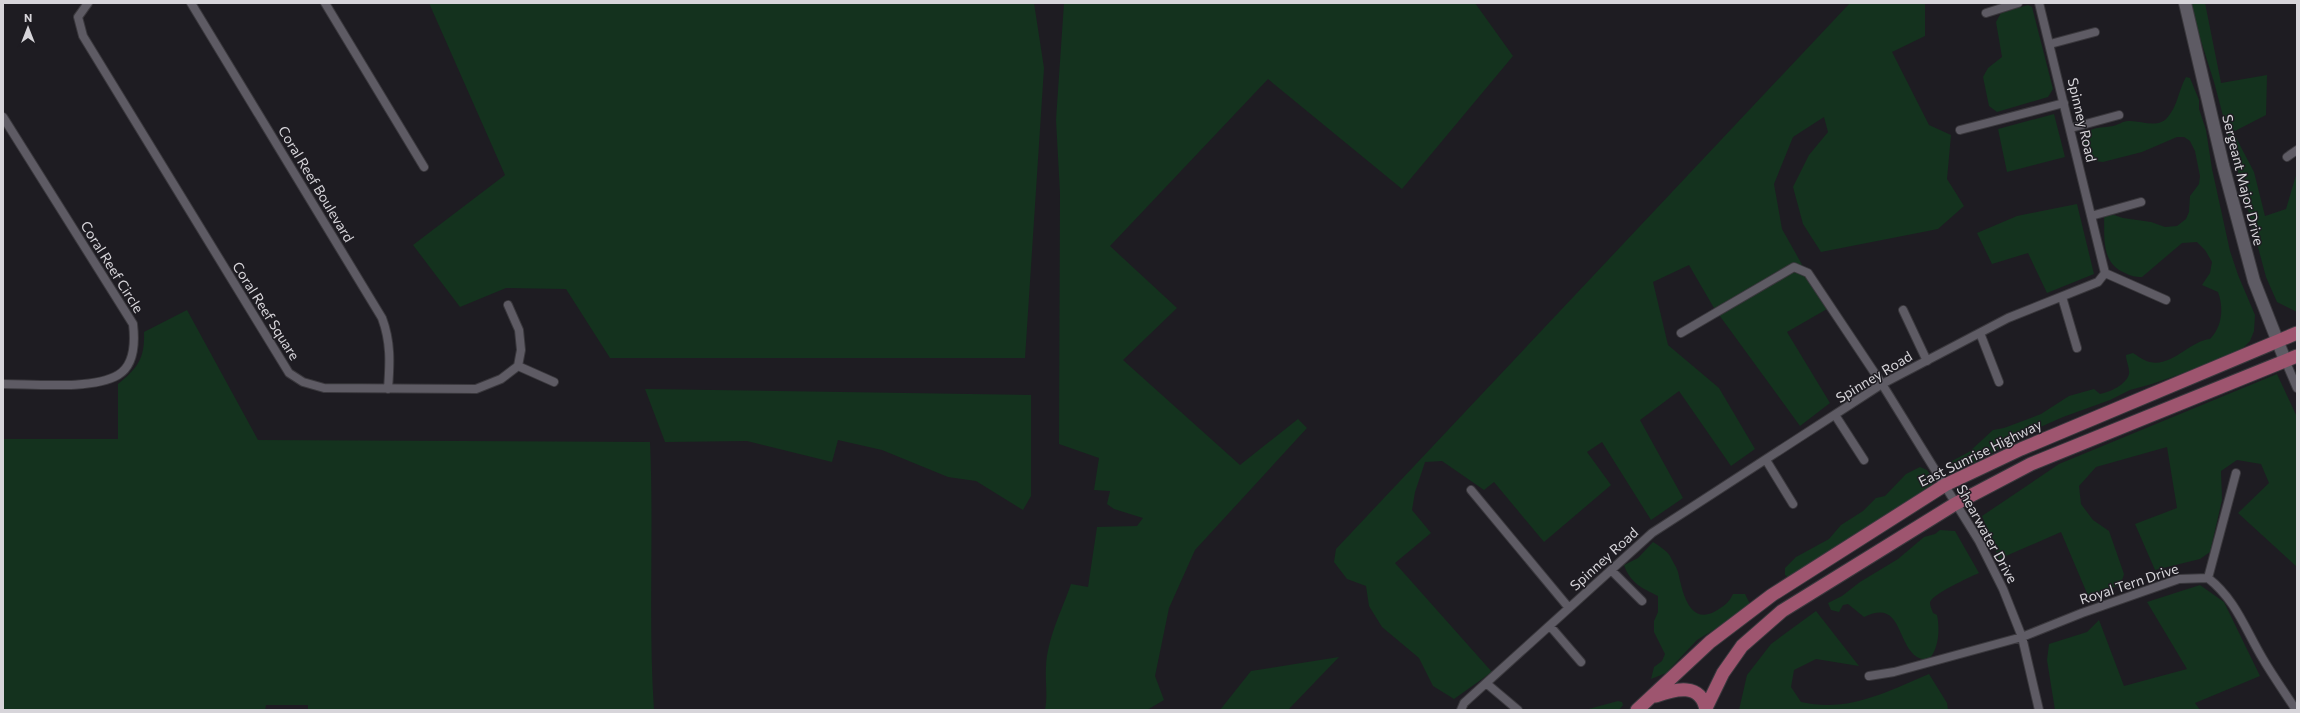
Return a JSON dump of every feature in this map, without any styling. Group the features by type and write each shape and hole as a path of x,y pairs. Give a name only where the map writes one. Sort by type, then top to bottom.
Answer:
{"main road":[{"name":"East Sunrise Highway","path":"1637,710 1710,642 1772,595 1945,485 2021,449 2297,333"},
{"path":"1706,709 1723,673 1742,646 1782,611 1956,504 2032,464 2291,358"},
{"path":"1651,698 1676,689 1689,689 1698,696 1706,709"}],"street":[{"name":"Coral Reef Square","path":"88,3 78,17 83,36 289,373 303,382 324,388 476,388 501,379 518,366"},
{"name":"Coral Reef Boulevard","path":"191,3 382,318 388,336 391,359 388,388"},
{"path":"325,3 424,167"},
{"path":"1986,13 2018,3"},
{"name":"Spinney Road","path":"1461,710 1464,703 1652,533 1882,384 2008,318 2098,282 2105,273 2039,3"},
{"name":"Sergeant Major Drive","path":"2185,3 2223,165 2254,282 2277,341 2291,358"},
{"path":"2050,44 2095,32"},
{"path":"1960,130 2064,103"},
{"path":"2070,128 2119,115"},
{"name":"Coral Reef Circle","path":"3,117 133,324 135,341 130,360 119,375 93,384 3,384"},
{"path":"2287,156 2297,150"},
{"path":"2091,216 2141,202"},
{"name":"Shearwater Drive","path":"1681,334 1794,267 1808,273 1882,384 1979,541 1993,568 2022,637 2039,710"},
{"path":"2105,273 2166,300"},
{"path":"2062,297 2077,348"},
{"path":"508,305 519,330 522,350 518,366 554,382"},
{"path":"1903,310 1927,361"},
{"path":"1980,333 1999,382"},
{"path":"2291,358 2297,388"},
{"path":"1835,415 1864,460"},
{"path":"1766,460 1793,504"},
{"path":"2236,473 2208,578 2223,589 2240,615 2262,658 2296,710"},
{"path":"1471,490 1569,608"},
{"path":"1611,570 1642,601"},
{"name":"Royal Tern Drive","path":"1869,676 1894,672 2022,637 2153,587 2179,579 2208,578"},
{"path":"1550,626 1581,662"},
{"path":"1486,683 1518,710"}],"green space":[{"path":"429,3 1034,3 1044,68 1025,358 610,358 566,289 506,288 460,307 413,245 505,175"},
{"path":"1064,3 1475,3 1513,56 1402,189 1268,79 1110,246 1177,308 1123,360 1240,465 1298,419 1307,428 1195,550 1169,608 1155,676 1164,700 1147,710 1045,710 1047,656 1052,635 1071,584 1088,587 1097,527 1137,526 1143,518 1114,509 1107,504 1110,491 1094,490 1099,458 1059,444 1060,193 1056,120"},
{"path":"1850,3 1925,3 1925,36 1892,52 1929,125 1951,135 1947,179 1964,206 1938,229 1821,252 1803,224 1793,187 1809,155 1828,132 1824,117 1793,137 1774,184 1782,229 1827,309 1787,332 1830,403 1800,426 1714,308 1689,265 1653,282 1668,345 1719,388 1755,449 1731,466 1679,391 1640,420 1683,498 1651,520 1602,442 1587,452 1611,485 1544,542 1494,482 1484,490 1442,461 1425,462 1415,492 1412,510 1431,533 1395,563 1492,672 1454,699 1433,686 1419,658 1382,627 1369,606 1366,586 1347,579 1334,562 1336,549"},
{"path":"2189,3 2205,3 2221,83 2267,75 2266,115 2233,132 2254,172 2265,216 2286,209 2297,172 2297,312 2277,302 2266,277 2214,82"},
{"path":"2028,5 2032,7 2053,89 2048,97 1997,112 1989,106 1983,77 1988,68 2002,57 1996,22 2001,13"},
{"path":"2186,77 2190,78 2199,100 2199,109 2206,130 2212,169 2230,251 2238,275 2255,315 2254,331 2250,341 2242,349 2206,365 2130,390 2110,400 2063,417 2036,429 1972,464 1957,468 1950,465 1950,462 1969,452 1993,430 2004,428 2041,414 2069,396 2094,389 2100,394 2108,392 2121,385 2129,374 2126,355 2133,353 2143,360 2158,363 2166,361 2195,344 2210,339 2214,334 2221,317 2220,298 2218,292 2202,285 2210,273 2212,262 2205,250 2197,242 2182,243 2142,277 2135,277 2125,273 2111,263 2104,240 2104,214 2108,213 2123,218 2151,222 2165,227 2177,226 2186,219 2189,212 2190,196 2199,184 2200,176 2195,151 2190,141 2184,137 2177,137 2142,152 2103,162 2088,160 2084,146 2087,132 2094,129 2113,126 2126,121 2153,124 2163,121 2171,113"},
{"path":"2054,114 2065,157 2007,172 1998,129"},
{"path":"2077,204 2094,274 2047,293 2028,253 1992,264 1977,233 2017,216"},
{"path":"187,310 258,440 650,442 651,643 654,710 308,710 308,705 266,705 265,710 3,710 3,439 118,439 118,384 131,373 139,362 143,349 144,332"},
{"path":"2277,374 2297,417 2297,567 2238,513 2269,483 2261,464 2237,460 2221,471 2222,500 2210,552 2200,559 2155,570 2135,524 2177,508 2167,447 2096,467 2079,486 2081,504 2093,520 2109,531 2124,574 2121,584 2089,598 2061,532 1999,559 1982,516 2059,464"},
{"path":"645,389 1031,395 1031,496 1023,510 976,481 948,477 882,450 838,440 832,462 747,441 665,442"},
{"path":"1920,467 1927,470 1931,476 1933,487 1930,490 1860,531 1815,559 1796,573 1788,577 1785,575 1785,568 1796,557 1829,539 1841,525 1863,511 1876,498 1885,496 1906,474"},
{"path":"1940,530 1955,531 1979,573 1951,586 1936,596 1930,603 1933,613 1937,615 1938,639 1932,656 1928,660 1918,658 1910,650 1897,625 1892,618 1885,613 1876,613 1864,617 1848,604 1843,605 1839,612 1831,610 1828,603 1842,596 1860,582 1898,559 1924,537 1935,534"},
{"path":"1653,542 1664,549 1670,556 1677,570 1684,596 1692,610 1698,614 1705,615 1714,612 1725,604 1733,594 1745,594 1750,604 1746,610 1697,640 1666,673 1651,679 1654,667 1662,661 1665,654 1654,632 1654,621 1658,612 1658,596 1633,581 1624,565 1638,558"},
{"path":"2200,585 2224,602 2260,676 2195,703 2200,710 2055,710 2047,660 2049,644 2087,632 2099,620 2124,686 2187,669 2147,602"},
{"path":"1816,611 1859,666 1816,659 1794,670 1791,687 1801,702 1818,705 1851,703 1882,694 1929,674 1947,703 1948,710 1739,710 1747,675 1771,644"},
{"path":"1339,657 1288,710 1220,710 1251,671"},
{"path":"1618,701 1622,702 1623,705 1619,710 1585,710"}]}
